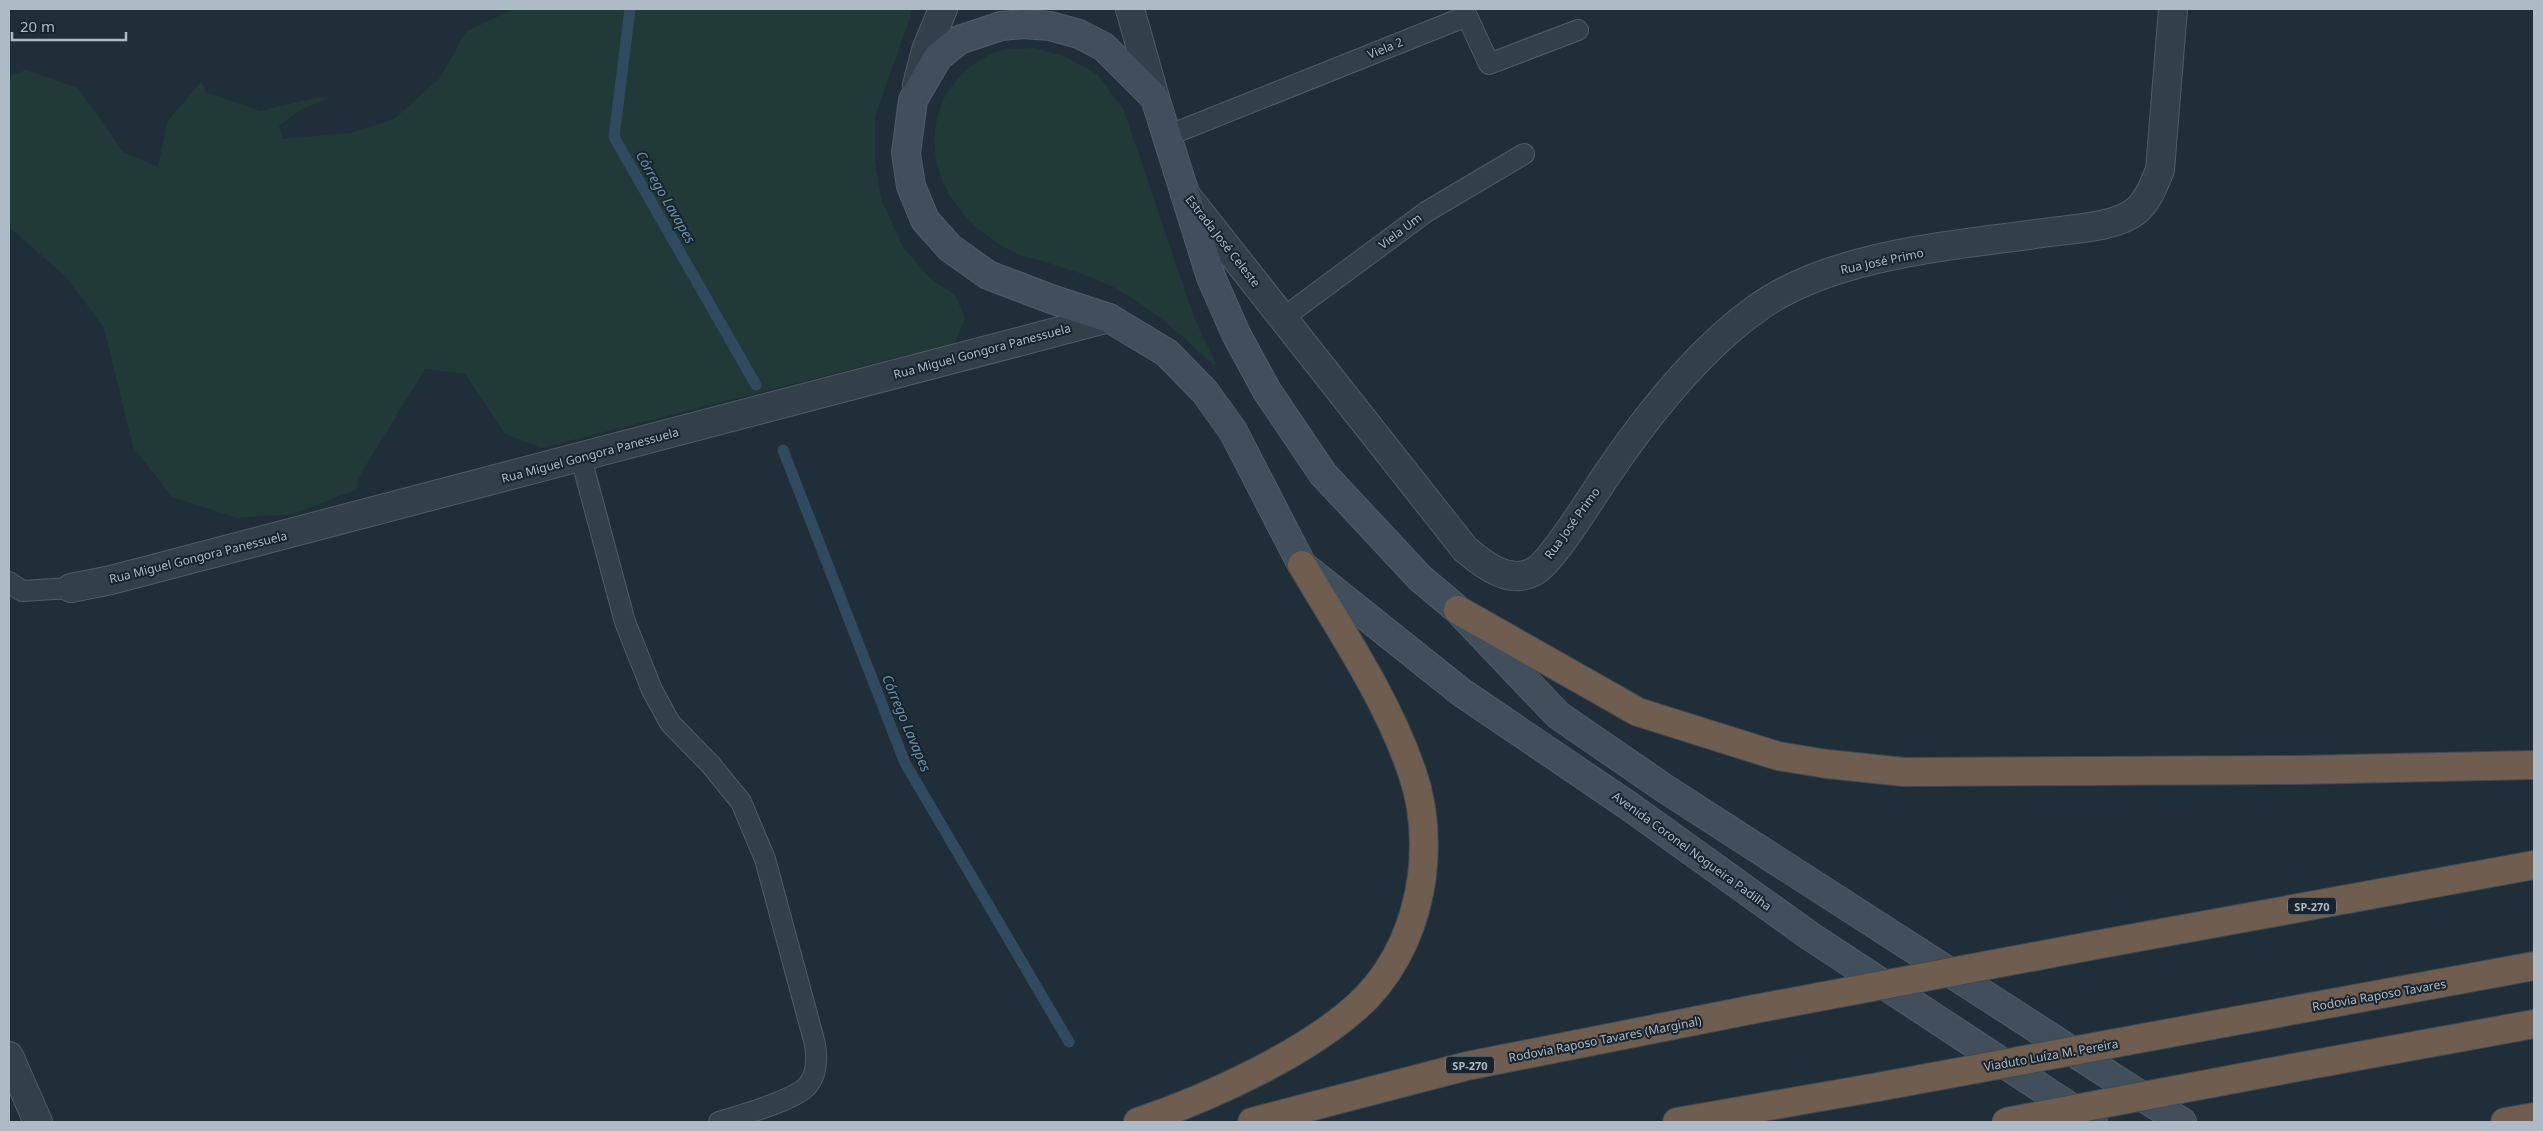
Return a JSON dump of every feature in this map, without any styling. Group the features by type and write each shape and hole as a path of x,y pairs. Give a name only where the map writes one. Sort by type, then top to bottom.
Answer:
{"highway":[{"path":"1138,1122 1248,1076 1293,1052 1330,1027 1366,998 1386,973 1404,941 1418,905 1424,855 1423,812 1412,772 1390,720 1302,565"},
{"path":"1458,610 1638,712 1778,756 1827,764 1904,772 2298,770 2534,765"},
{"name":"Rodovia Raposo Tavares (Marginal)","path":"1252,1122 1467,1066 1755,1009 2534,865"},
{"name":"Rodovia Raposo Tavares","path":"2224,1023 2534,966"},
{"name":"Viaduto Luíza M. Pereira","path":"1676,1122 2224,1023"},
{"path":"2006,1122 2534,1024"},
{"path":"2505,1122 2534,1117"}],"main road":[{"path":"1184,192 1155,98 1104,47 1079,34 1050,26 1024,24 1001,26 959,40 938,57 913,100 908,126 906,154 911,186 926,220 950,248 988,274 1051,299 1109,318 1168,353 1205,392 1233,431 1302,565"},
{"name":"Estrada José Celeste","path":"1184,192 1211,277 1236,334 1267,391 1323,474 1420,578 1458,610"},
{"name":"Avenida Coronel Nogueira Padilha","path":"1302,565 1461,692 1626,804 1810,936 2093,1122"},
{"path":"1458,610 1558,715 1664,788 2182,1122"}],"street":[{"path":"1130,9 1155,98"},
{"name":"Rua José Primo","path":"1518,576 1535,571 1552,554 1612,466 1669,394 1729,329 1777,294 1808,280 1854,264 2094,225 2119,219 2136,211 2151,192 2160,170 2173,9"},
{"path":"913,100 926,50 943,11"},
{"name":"Estrada José Celeste","path":"1184,192 1465,549 1500,574 1518,576"},
{"name":"Rua Miguel Gongora Panessuela","path":"71,588 111,580 581,458 1109,318"},
{"path":"9,1056 38,1122"}],"lane":[{"name":"Viela 2","path":"1167,136 1467,16 1489,64 1578,30"},
{"name":"Viela Um","path":"1283,318 1426,212 1524,154"},
{"path":"581,458 625,622 652,690 670,723 711,765 740,802 765,859 815,1044 817,1058 815,1073 809,1085 796,1095 719,1122"},
{"path":"9,582 22,591 71,588"}],"green space":[{"path":"513,9 910,9 911,15 875,117 875,162 881,199 903,247 930,278 955,295 965,318 955,343 541,448 505,434 465,374 425,369 357,480 358,489 294,514 237,518 172,497 133,447 104,328 66,277 9,227 9,76 26,70 78,88 123,152 158,167 167,122 201,82 206,92 260,111 319,97 329,98 300,110 279,126 283,139 350,133 394,119 440,78 466,32"},
{"path":"1034,48 1064,56 1098,75 1124,110 1195,320 1216,363 1214,366 1166,323 1141,304 1113,287 1060,266 1016,253 993,240 975,226 959,209 947,191 939,170 935,149 936,126 946,94 967,70 994,53 1011,49"}],"waterway":[{"name":"Córrego Lavapes","path":"630,9 614,137 756,385"},
{"name":"Córrego Lavapes","path":"783,450 905,763 1069,1042"}]}
